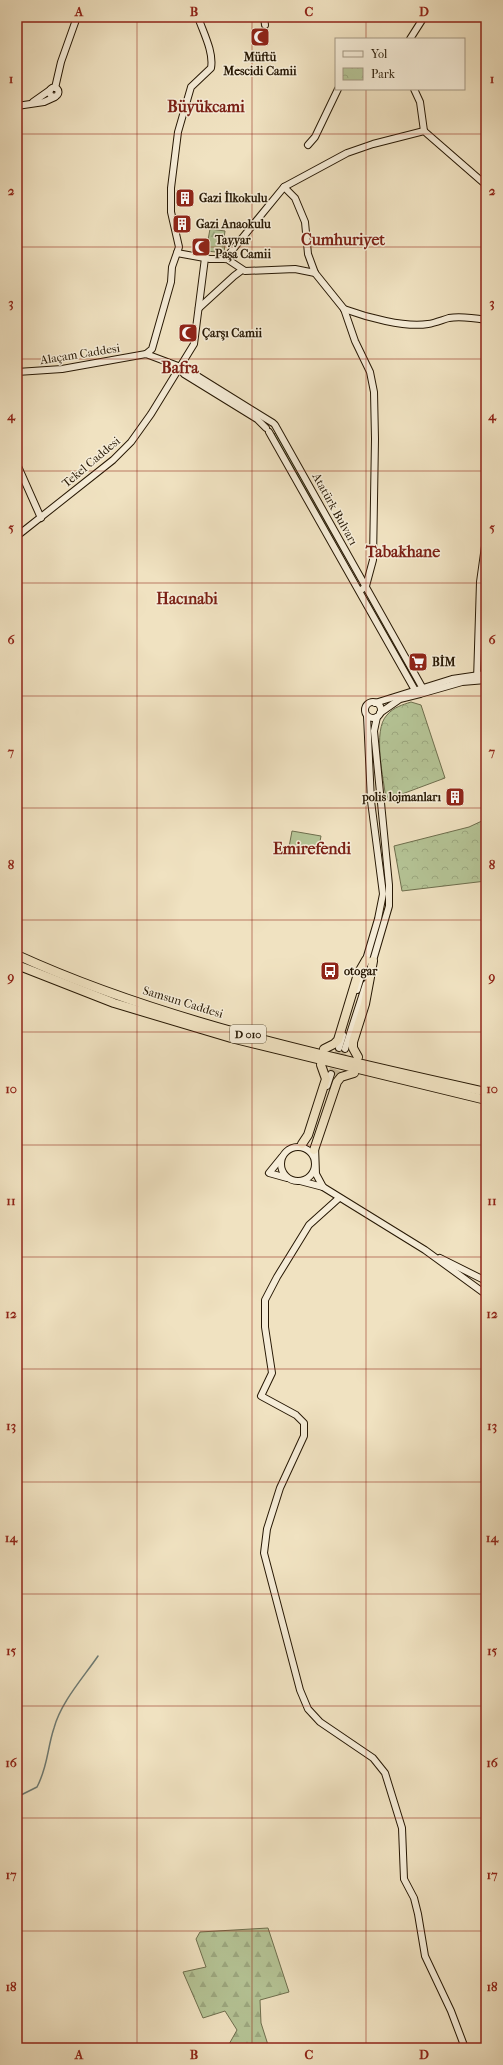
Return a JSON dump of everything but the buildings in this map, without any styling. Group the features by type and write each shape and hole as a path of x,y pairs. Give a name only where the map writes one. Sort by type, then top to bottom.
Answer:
{"highway":[{"name":"Samsun Caddesi","path":"17,954 53,970 232,1034"},
{"path":"324,1049 334,1044 338,1040 358,974 370,961"},
{"path":"358,1057 353,1048 353,1042 365,1004 370,961"},
{"name":"Samsun Caddesi","path":"17,965 114,1003 232,1034 453,1088 486,1100"},
{"path":"240,1028 439,1077 453,1088 432,1092 321,1065 244,1046 232,1034 240,1028"},
{"path":"298,1146 308,1135 326,1079 321,1065"},
{"path":"314,1150 337,1082 341,1077 354,1073"},
{"name":"Samsun Caddesi","path":"453,1088 486,1092"}],"street":[{"path":"31,103 52,89 77,17"},
{"path":"146,354 152,349 171,282 172,267 179,243 171,212 178,132 191,87 211,68 212,64 210,50 198,17"},
{"path":"264,17 265,25"},
{"path":"411,38 424,17"},
{"path":"17,106 44,102 55,97 58,93 52,89"},
{"path":"308,145 316,138 338,90"},
{"path":"414,90 420,102 424,131 486,185"},
{"path":"225,259 284,187 347,153 373,144 424,131"},
{"path":"284,187 295,198 305,222 308,254 315,273 344,309 355,341 370,372 374,392 373,560 366,586 360,591"},
{"path":"177,253 205,258 225,259 240,271 248,272 295,269 315,273"},
{"name":"Tekel Caddesi","path":"17,536 123,451 148,419 194,344 205,258"},
{"path":"199,310 240,271"},
{"path":"344,309 359,314 403,323 427,324 449,318 486,320"},
{"name":"Atatürk Bulvarı","path":"146,354 186,369 274,424 422,687"},
{"name":"Alaçam Caddesi","path":"17,372 62,369 146,354"},
{"path":"180,367 184,374 257,420 268,430 360,591 414,690 420,694"},
{"path":"268,430 274,430 274,424"},
{"path":"17,464 41,518"},
{"path":"477,677 480,582 486,539"},
{"path":"367,716 372,718 379,715 400,700 486,674"},
{"path":"370,961 382,894 371,801 367,716 365,709 367,706 422,687 477,677 486,680"},
{"path":"420,694 422,687"},
{"path":"342,1049 388,906 388,885 374,731 381,708 375,703"},
{"path":"324,1187 269,1173 285,1153 312,1136 333,1075 314,1150 316,1174 324,1187 339,1198 425,1250 486,1281"},
{"path":"285,1153 282,1158 281,1169 288,1178 299,1181 309,1177 312,1172 314,1162 310,1152 298,1146"},
{"path":"339,1198 309,1225 277,1277 265,1300 265,1327 272,1373 261,1396 296,1415 304,1423 304,1436 280,1488 267,1529 264,1553 300,1690 308,1709 320,1722 373,1758 385,1773 402,1828 404,1879 414,1898 425,1956 451,2011 466,2048"},
{"path":"425,1250 484,1294 486,1292"}],"green space":[{"path":"210,229 225,231 224,238 219,238 217,241 218,244 225,245 224,252 216,249 216,252 206,251"},
{"path":"276,432 357,577 357,578 274,434"},
{"path":"370,599 417,682 416,684 368,601"},
{"path":"411,702 421,705 445,778 386,800 381,768 380,732 383,722 392,710"},
{"path":"484,820 486,824 486,881 402,891 394,846 469,827"},
{"path":"292,831 321,836 318,852 289,847"},
{"path":"268,1928 289,1992 260,2000 261,2023 269,2048 230,2048 228,2046 237,2030 225,2011 203,2018 183,1972 206,1967 196,1939 200,1932"}],"waterway":[{"path":"17,1797 37,1787 41,1779 57,1718 73,1690 98,1656"}],"tunnel":[{"path":"331,1074 339,1048"},
{"path":"336,1076 345,1049"}],"place":[{"name":"Müftü Mescidi Camii","path":"260,37"},
{"name":"Gazi İlkokulu","path":"185,198"},
{"name":"Gazi Anaokulu","path":"182,224"},
{"name":"Tayyar Paşa Camii","path":"201,247"},
{"name":"Çarşı Camii","path":"188,333"},
{"name":"BİM","path":"418,662"},
{"name":"polis lojmanları","path":"455,797"},
{"name":"otogar","path":"330,971"}],"district":[{"name":"Büyükcami","path":"206,106"},
{"name":"Cumhuriyet","path":"343,239"},
{"name":"Bafra","path":"180,367"},
{"name":"Tabakhane","path":"403,551"},
{"name":"Hacınabi","path":"187,598"},
{"name":"Emirefendi","path":"312,848"}]}
